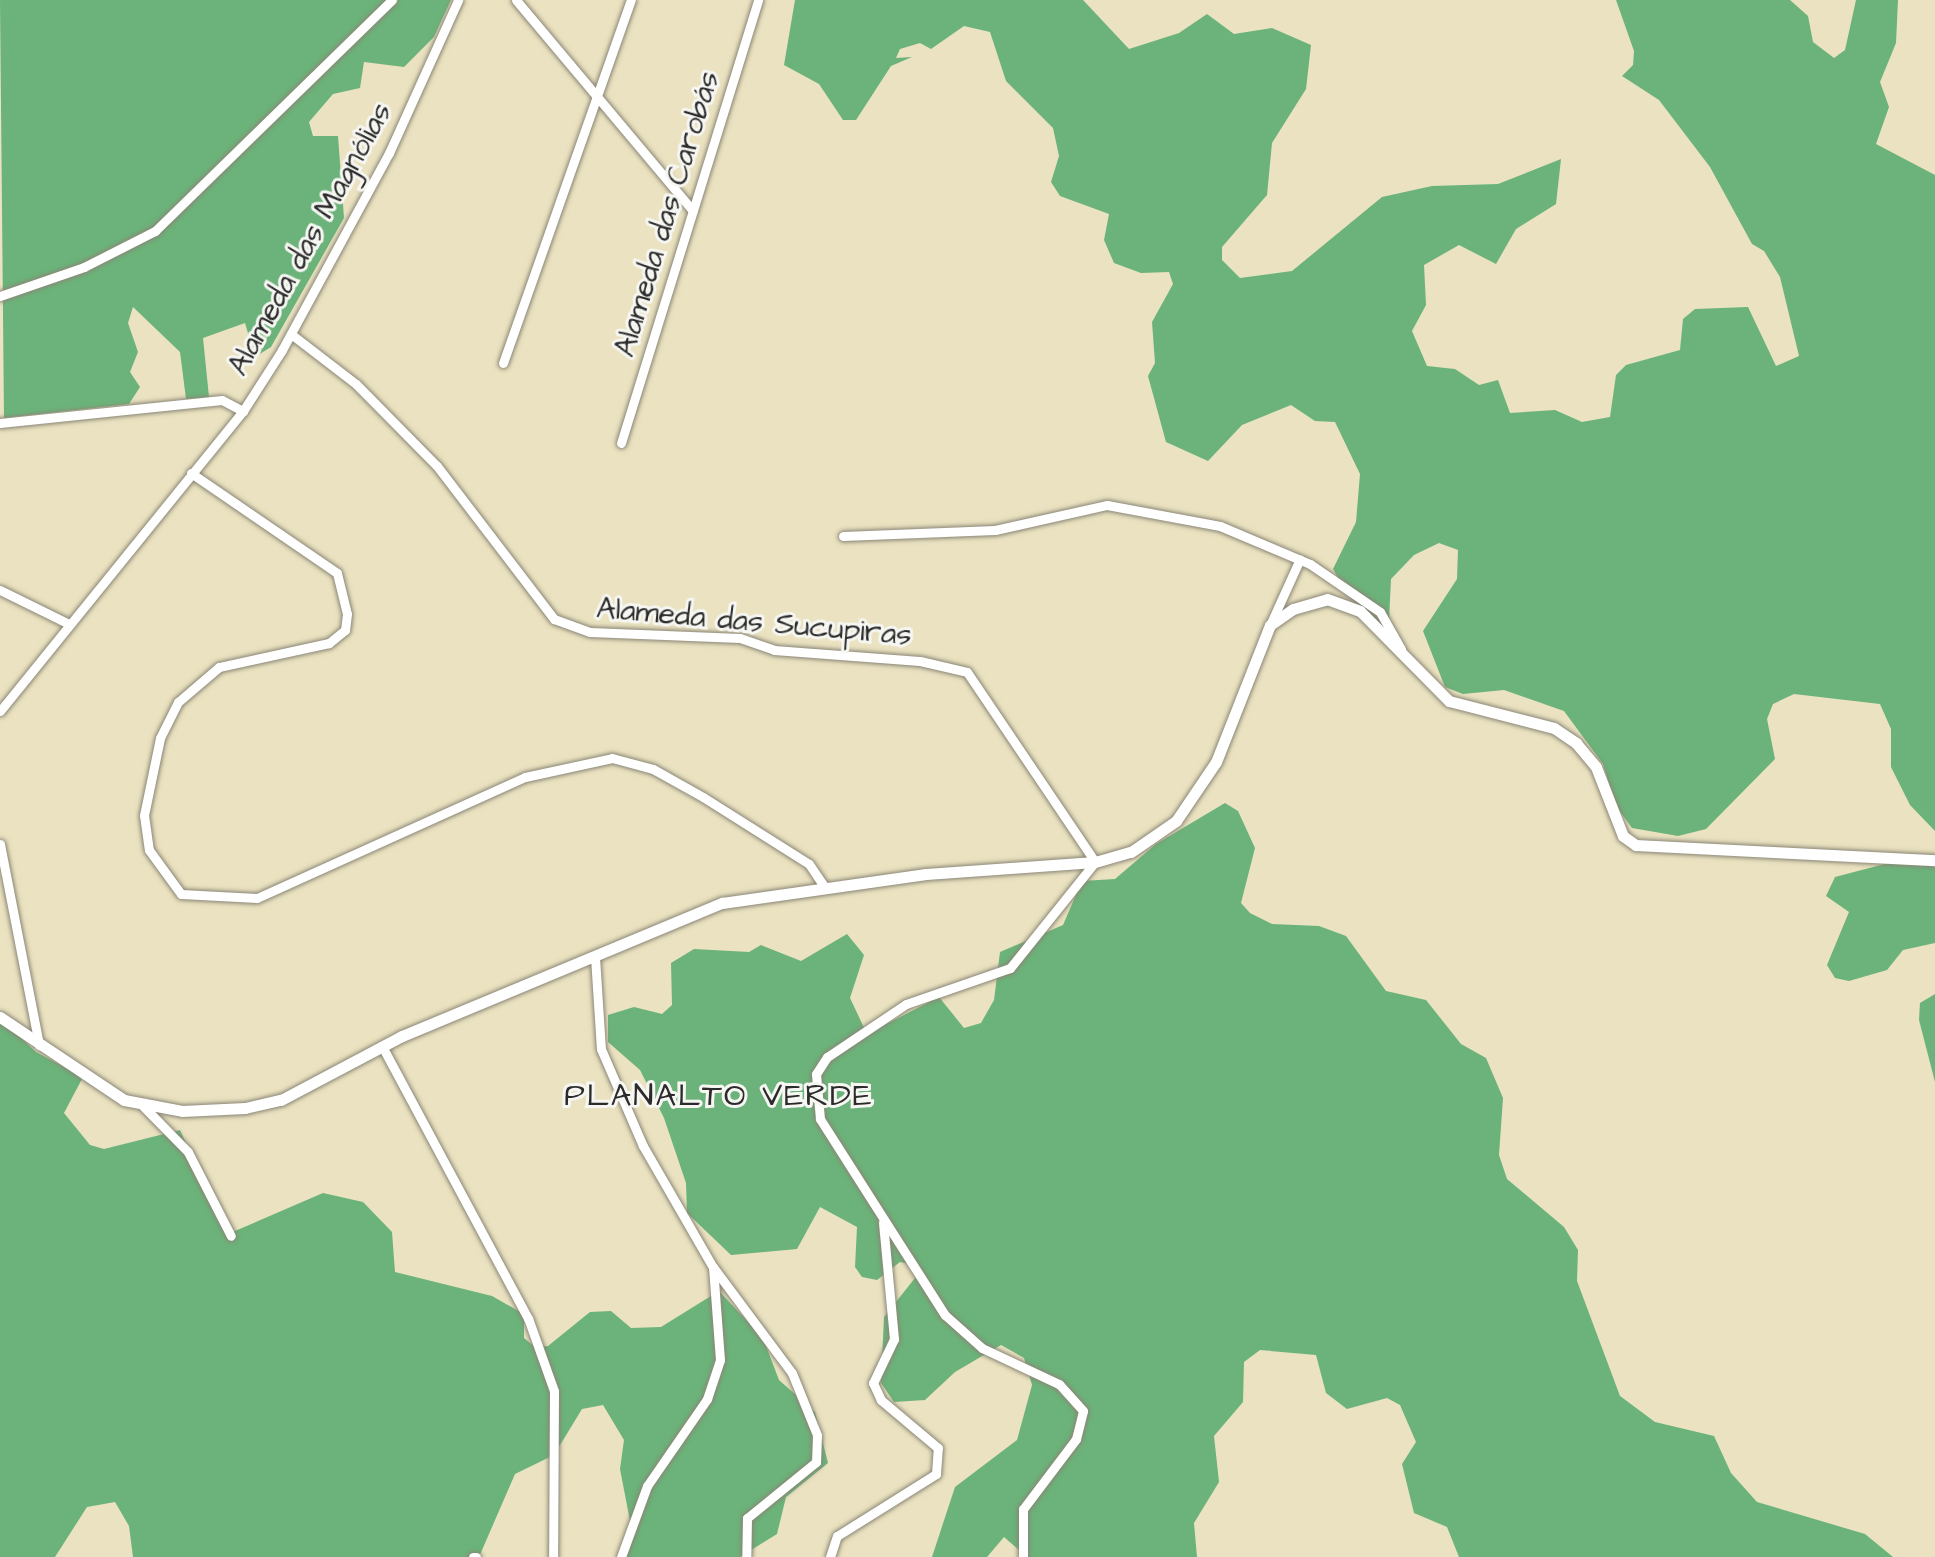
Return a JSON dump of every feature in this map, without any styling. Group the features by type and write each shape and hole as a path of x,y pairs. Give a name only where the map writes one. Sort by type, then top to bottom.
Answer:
{"street":[{"path":"0,296 136,244 276,120 392,0"},
{"name":"Alameda das Magnólias","path":"0,711 243,411 291,334 389,153 458,0"},
{"path":"516,0 693,211"},
{"path":"503,363 631,0"},
{"name":"Alameda das Carobás","path":"621,443 758,0"},
{"name":"Alameda das Sucupiras","path":"291,334 356,384 437,466 554,619 590,632 740,638 774,650 920,661 967,672 1095,862"},
{"path":"0,423 222,400 243,411"},
{"path":"191,473 337,573 347,614 345,630 329,643 219,667 178,702 160,738 144,815 149,850 181,894 257,898 525,777 612,758 653,769 703,797 809,864 824,886"},
{"path":"843,536 995,530 1118,506 1240,532 1300,559 1380,612 1408,663"},
{"path":"143,1106 198,1111 281,1100 382,1046 696,911 824,886 1095,862 1131,852 1176,821 1216,762 1270,625 1300,559"},
{"path":"0,590 69,624"},
{"path":"1270,625 1327,599 1360,611 1408,663 1449,701 1554,728 1576,743 1596,767 1623,836 1636,845 1935,860"},
{"path":"0,844 39,1045"},
{"path":"1023,1557 1023,1509 1076,1439 1083,1411 1059,1384 966,1337 881,1216 820,1119 821,1063 906,1004 1010,968 1095,862"},
{"path":"595,957 601,1049 643,1146 713,1267 792,1373 817,1435 816,1462 747,1518 746,1557"},
{"path":"0,1017 39,1045 143,1106 188,1152 231,1236"},
{"path":"382,1046 528,1318 554,1391 553,1557"},
{"path":"830,1557 837,1536 936,1474 938,1448 881,1400 873,1383 894,1339 881,1216"},
{"path":"621,1557 647,1486 707,1399 720,1360 713,1267"},
{"path":"746,1545 755,1557"}],"green space":[{"path":"0,0 451,0 434,37 404,67 364,62 360,88 333,94 309,122 313,136 338,136 344,218 271,347 255,357 245,323 203,338 209,397 186,399 180,352 133,307 128,323 138,352 130,372 140,387 129,404 4,418"},
{"path":"795,0 1083,0 1129,49 1179,33 1207,14 1234,34 1272,28 1311,45 1306,89 1272,143 1267,195 1222,247 1222,260 1240,278 1292,271 1382,197 1432,186 1498,184 1561,159 1556,204 1516,229 1496,264 1459,245 1424,265 1426,305 1412,331 1427,366 1455,369 1479,385 1498,380 1510,413 1555,410 1582,422 1610,417 1616,375 1626,365 1680,350 1683,319 1695,309 1748,307 1776,366 1799,356 1780,277 1764,251 1752,244 1710,167 1659,100 1622,76 1633,65 1634,51 1616,0 1790,0 1808,16 1813,42 1834,58 1845,50 1856,0 1898,0 1896,43 1880,82 1889,107 1876,144 1935,175 1935,831 1910,805 1891,767 1891,729 1880,704 1794,694 1773,704 1767,719 1775,759 1706,829 1678,836 1632,828 1616,806 1603,764 1564,711 1504,690 1463,694 1445,687 1423,631 1457,579 1458,550 1439,543 1414,555 1391,579 1389,620 1375,622 1348,595 1333,569 1356,522 1360,474 1335,422 1315,421 1291,405 1242,425 1208,461 1166,442 1148,376 1155,363 1152,322 1173,284 1169,272 1141,273 1114,263 1104,240 1109,214 1060,196 1051,182 1059,156 1053,128 1006,81 990,32 964,26 931,49 920,43 900,49 896,58 912,57 891,66 856,120 843,120 819,84 784,65"},
{"path":"1225,803 1238,811 1255,848 1241,903 1250,913 1272,924 1319,926 1346,936 1386,991 1426,1000 1461,1044 1486,1058 1503,1098 1499,1155 1507,1179 1564,1227 1578,1250 1577,1281 1620,1396 1655,1422 1714,1436 1731,1473 1757,1502 1865,1534 1893,1557 1459,1557 1447,1527 1414,1513 1402,1464 1416,1442 1400,1405 1387,1398 1347,1409 1326,1393 1316,1355 1260,1350 1244,1362 1243,1402 1214,1436 1219,1482 1194,1523 1197,1557 1027,1557 1004,1537 987,1557 932,1557 955,1487 1017,1440 1032,1385 1024,1358 1001,1345 955,1372 925,1400 894,1402 881,1383 884,1317 915,1278 910,1264 900,1262 877,1280 862,1277 855,1267 857,1227 820,1207 797,1249 731,1255 687,1213 686,1183 664,1118 640,1070 608,1042 608,1015 634,1007 662,1014 672,1005 671,963 694,949 749,952 761,945 801,961 847,934 864,955 850,998 867,1034 939,997 964,1028 981,1023 994,1000 1000,952 1063,925 1082,881 1115,879 1156,844"},
{"path":"1900,860 1935,864 1935,943 1903,950 1887,970 1849,981 1835,978 1827,965 1849,912 1826,896 1835,877"},
{"path":"1935,994 1935,1082 1919,1020 1920,1003"},
{"path":"0,1018 36,1052 83,1077 64,1113 90,1145 104,1149 180,1130 228,1234 323,1193 363,1202 392,1232 395,1272 492,1296 524,1314 524,1338 535,1347 548,1346 590,1312 611,1311 631,1328 661,1327 719,1291 763,1338 779,1380 815,1412 828,1463 786,1497 777,1534 740,1557 622,1557 630,1521 620,1469 624,1440 603,1405 582,1409 554,1455 515,1474 479,1557 133,1557 129,1526 115,1502 87,1507 55,1557 0,1557"}],"district":[{"name":"PLANALTO VERDE","path":"719,1096"}]}
